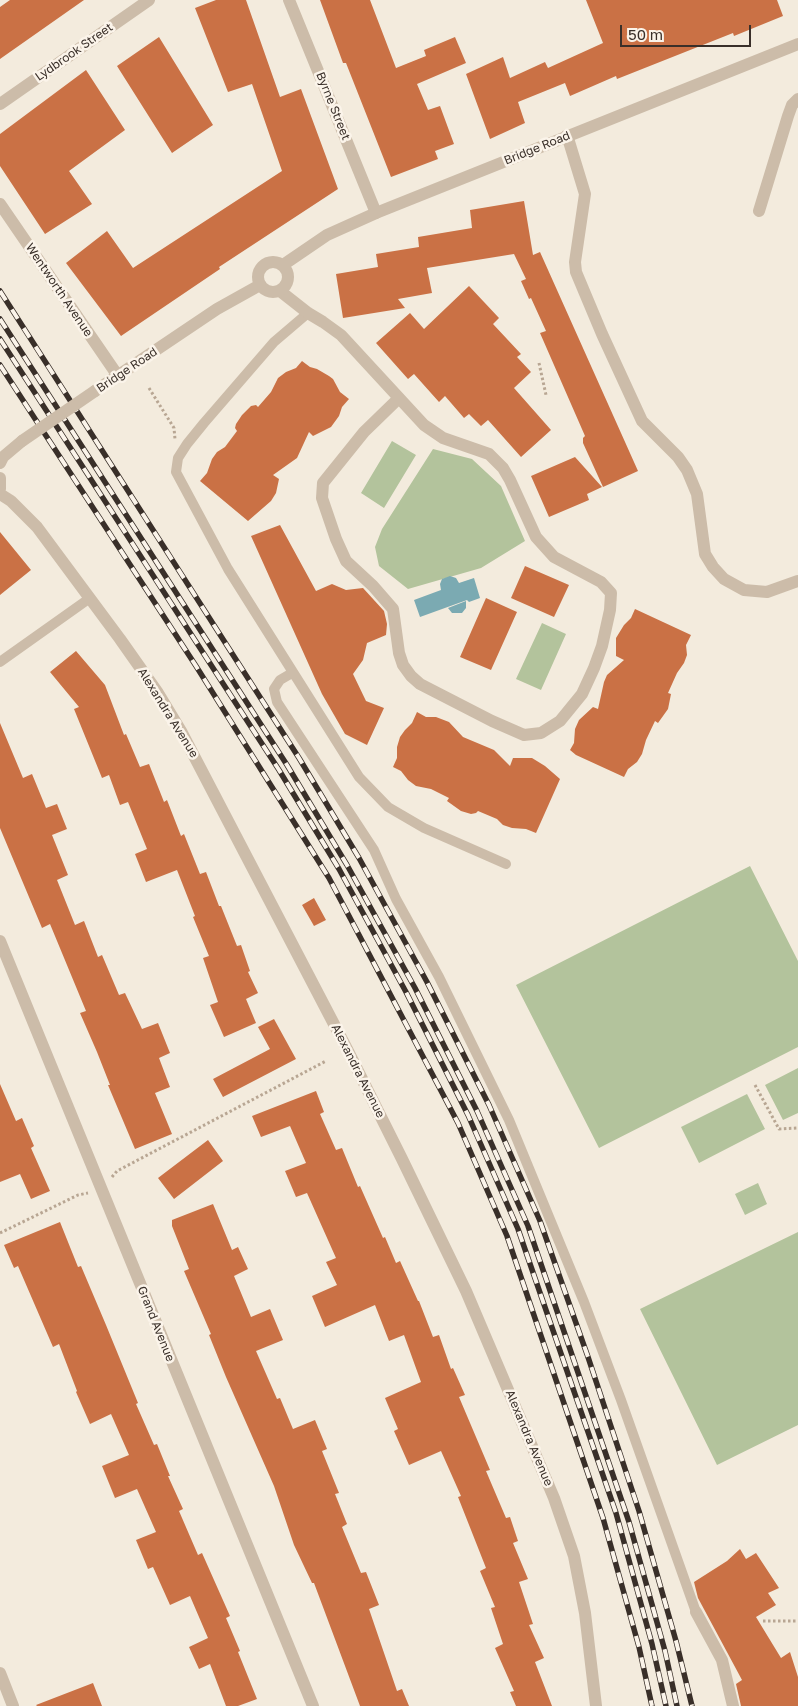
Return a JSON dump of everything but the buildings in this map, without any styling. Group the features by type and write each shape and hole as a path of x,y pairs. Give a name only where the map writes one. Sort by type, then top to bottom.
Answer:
{"street":[{"name":"Lydbrook Street","path":"0,104 149,0"},
{"name":"Byrne Street","path":"289,0 376,213"},
{"name":"Bridge Road","path":"283,266 327,235 376,213 798,44"},
{"path":"759,211 788,116 792,105 798,100"},
{"path":"567,135 585,194 575,262 576,272 642,421 678,457 687,470 696,494 706,554 714,568 724,579 744,590 767,592 798,581"},
{"name":"Wentworth Avenue","path":"0,204 118,376"},
{"path":"273,262 283,266 288,274 286,285 280,291 270,292 260,285 258,275 264,266 273,262"},
{"name":"Bridge Road","path":"0,463 3,457 22,441 217,309 260,285"},
{"path":"280,291 308,314 341,335 424,425 443,438 489,454 503,468 510,480 536,538 554,557 601,582 611,593 610,610 602,646 582,694 560,721 541,733 524,735 492,721 420,684 411,676 399,652 393,610 373,586 346,561 336,539 322,498 323,483 364,432 399,398"},
{"path":"0,478 0,489"},
{"name":"Alexandra Avenue","path":"0,494 11,501 37,527 152,685 182,731 348,1051 466,1291 554,1498 574,1556 585,1613 596,1706"},
{"name":"Grand Avenue","path":"0,941 313,1706"},
{"path":"696,1612 722,1660 733,1706"},
{"path":"0,1673 13,1706"}],"lane":[{"path":"308,314 274,342 204,423 178,458 176,472 228,569 359,777 388,807 424,828 506,864"},
{"path":"0,662 90,598"},
{"path":"292,673 280,680 274,689 277,702 374,850 396,899 439,977 509,1120 584,1302 618,1391 696,1612"}],"path":[{"path":"539,363 546,395"},
{"path":"149,388 174,428 174,437 182,453"},
{"path":"0,1233 78,1194 102,1190 117,1170 326,1061"},
{"path":"755,1085 779,1129 798,1128"},
{"path":"763,1622 798,1621"}],"green space":[{"path":"392,441 416,455 384,508 361,493"},
{"path":"433,449 472,459 501,486 525,541 481,568 408,589 379,566 375,547 382,529"},
{"path":"542,623 566,634 541,690 516,679"},
{"path":"750,866 798,961 798,1047 599,1148 516,985"},
{"path":"798,1068 798,1113 783,1120 765,1085"},
{"path":"747,1094 765,1129 699,1163 681,1127"},
{"path":"758,1183 767,1204 745,1215 735,1194"},
{"path":"798,1232 798,1425 717,1465 640,1309"}],"water":[{"path":"450,576 456,578 459,583 474,578 480,598 469,602 467,600 420,617 414,600 441,590 440,584 442,579"},
{"path":"466,601 466,608 462,613 452,613 448,608"}],"railway":[{"path":"0,291 299,758 359,858 427,982 489,1105 540,1221 588,1357 639,1511 676,1641 692,1706"},
{"path":"0,319 287,765 347,865 415,988 477,1111 528,1226 629,1522 665,1651 677,1706"},
{"path":"0,339 279,770 339,869 406,992 468,1115 518,1229 616,1513 652,1644 666,1706"},
{"path":"0,365 196,666 329,878 458,1123 507,1236 603,1518 639,1647 652,1706"}]}
